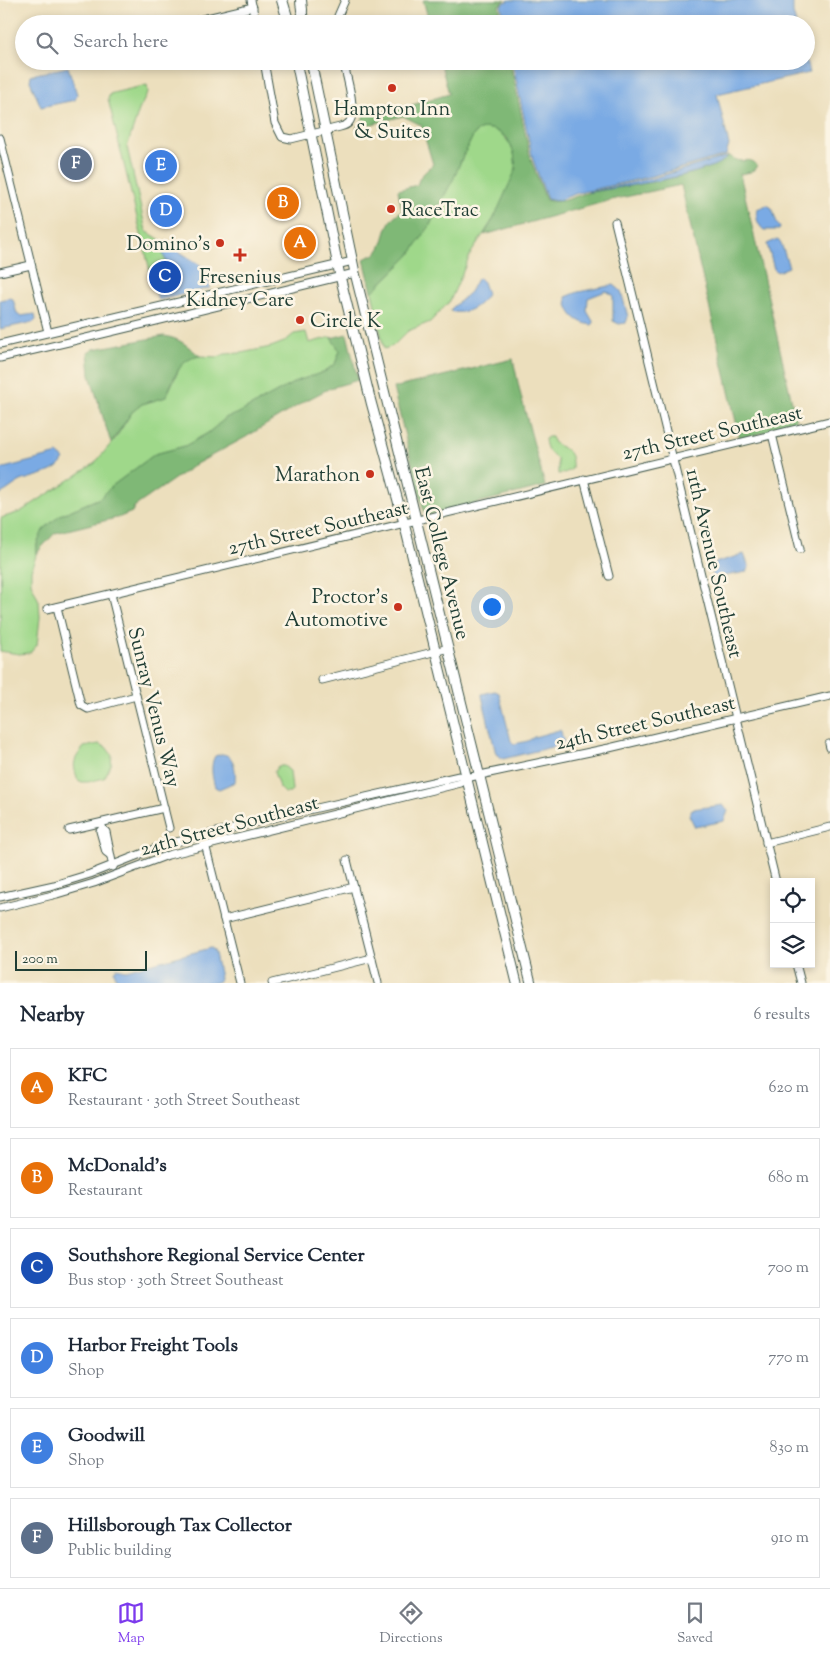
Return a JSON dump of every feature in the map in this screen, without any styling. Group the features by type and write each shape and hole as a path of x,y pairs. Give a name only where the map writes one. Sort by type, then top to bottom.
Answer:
{"highway":[{"path":"283,0 287,15"}],"main road":[{"name":"East College Avenue","path":"298,70 340,276 371,402 404,523 517,983"},
{"name":"East College Avenue","path":"314,70 352,261 531,983"}],"street":[{"path":"338,15 345,0"},
{"path":"214,15 252,4"},
{"path":"266,70 276,124 282,137 290,139 326,131 347,124 351,120 353,113 345,70"},
{"path":"0,138 48,332"},
{"name":"11th Avenue Southeast","path":"616,222 775,878"},
{"path":"0,344 352,261"},
{"path":"0,272 31,265"},
{"path":"0,358 355,273"},
{"name":"27th Street Southeast","path":"47,609 830,421"},
{"path":"772,434 800,549"},
{"path":"584,479 609,576"},
{"name":"Sunray Venus Way","path":"111,594 169,828"},
{"path":"56,607 81,705 88,709 136,696"},
{"path":"322,680 449,648"},
{"name":"24th Street Southeast","path":"0,897 54,885 90,874 164,845 286,815 451,777 459,776 466,778 480,775 735,719 830,696"},
{"name":"24th Street Southeast","path":"0,908 94,883 168,855 461,783 466,778"},
{"path":"69,830 102,826 164,808"},
{"path":"102,826 100,831 106,852 110,855 115,874"},
{"path":"766,842 830,827"},
{"path":"203,836 240,983"},
{"path":"347,860 378,983"},
{"path":"224,919 354,887"},
{"path":"272,983 372,958"},
{"path":"797,968 801,983"}],"green space":[{"path":"423,0 506,0 499,5 501,15 427,15"},
{"path":"442,70 512,70 531,160 546,200 558,201 585,193 686,175 720,162 728,155 740,161 750,160 758,166 751,172 740,174 797,424 740,439 681,185 611,200 484,235 494,218 516,169 514,153 507,138 495,130 486,128 477,131 429,227 409,256 372,292 364,259 379,250 388,226 395,215 402,211 398,190 417,185 420,177 433,164 421,125 403,116 356,128 363,119 363,114 395,110 449,94"},
{"path":"147,85 148,92 139,110 127,147 146,231 172,247 164,254 167,264 161,274 152,279 108,99 110,94"},
{"path":"486,128 501,133 511,145 516,159 516,169 511,183 494,218 471,253 450,301 430,322 408,331 393,346 384,349 372,292 409,256 429,227 473,136 477,131"},
{"path":"306,332 309,343 331,337 340,351 335,364 324,372 297,381 237,414 227,417 208,433 185,446 155,454 112,486 100,498 60,515 37,544 36,556 31,570 31,583 39,601 40,617 37,645 28,653 19,654 0,651 1,518 20,512 94,464 115,439 132,412 142,404 166,397 181,365 190,358 200,356 218,357 225,354 271,347 284,342 294,334"},
{"path":"347,334 358,380 330,388 196,464 134,507 132,512 120,517 55,533 36,556 37,544 43,530 60,515 100,498 112,486 155,454 185,446 208,433 227,417 237,414 297,381 324,372 335,364 340,351 331,338"},
{"path":"164,336 180,341 200,356 187,361 182,366 174,377 166,397 142,404 132,412 111,443 90,375 88,352 94,349"},
{"path":"513,359 545,486 425,516 393,388"},
{"path":"552,437 553,442 568,451 572,462 572,469 558,474 557,459 546,446 545,439"},
{"path":"99,744 106,747 112,755 111,765 104,778 88,782 78,780 74,766 78,755 84,747"},
{"path":"278,766 284,766 290,771 292,790 290,793 285,793 279,787 274,772"}],"water":[{"path":"509,0 793,0 794,15 503,15 501,5"},
{"path":"54,70 69,70 77,94 75,100 41,107 30,81 31,75"},
{"path":"514,70 808,70 809,73 717,94 729,145 726,155 653,176 578,193 556,201 547,199 533,160"},
{"path":"728,156 720,163 685,175 588,192 654,178"},
{"path":"767,205 772,208 780,228 779,230 764,230 758,221 757,209"},
{"path":"778,239 789,267 777,272 774,269 767,244"},
{"path":"172,247 205,268 210,288 158,300 152,279 161,274 167,264 163,254"},
{"path":"479,278 483,282 487,294 481,302 467,311 451,311 470,292"},
{"path":"614,285 621,291 628,317 626,323 619,324 613,321 613,295 606,291 588,298 587,311 594,323 592,325 577,320 568,308 566,297 578,292"},
{"path":"13,299 17,314 20,316 35,314 36,320 0,329 0,300"},
{"path":"58,454 64,459 56,468 21,481 0,494 0,469"},
{"path":"744,554 749,567 746,572 714,578 711,569 715,563"},
{"path":"495,691 499,693 511,741 514,744 559,730 561,731 564,744 503,759 496,754 482,696 482,694"},
{"path":"221,754 229,757 234,764 235,782 219,789 215,787 212,767 215,756"},
{"path":"723,805 728,811 724,821 695,827 689,815 692,809"},
{"path":"211,948 215,953 220,978 219,981 214,983 118,983 114,971 116,968 126,970"}],"place":[{"name":"Hampton Inn & Suites","path":"392,88"},
{"name":"Hillsborough Tax Collector","path":"76,164"},
{"name":"Goodwill","path":"161,166"},
{"name":"McDonald's","path":"283,203"},
{"name":"RaceTrac","path":"391,209"},
{"name":"Harbor Freight Tools","path":"166,211"},
{"name":"Domino's","path":"220,243"},
{"name":"KFC","path":"300,243"},
{"name":"Fresenius Kidney Care","path":"240,255"},
{"name":"Southshore Regional Service Center","path":"165,277"},
{"name":"Circle K","path":"300,320"},
{"name":"Marathon","path":"370,474"},
{"name":"Proctor's Automotive","path":"398,607"}]}
